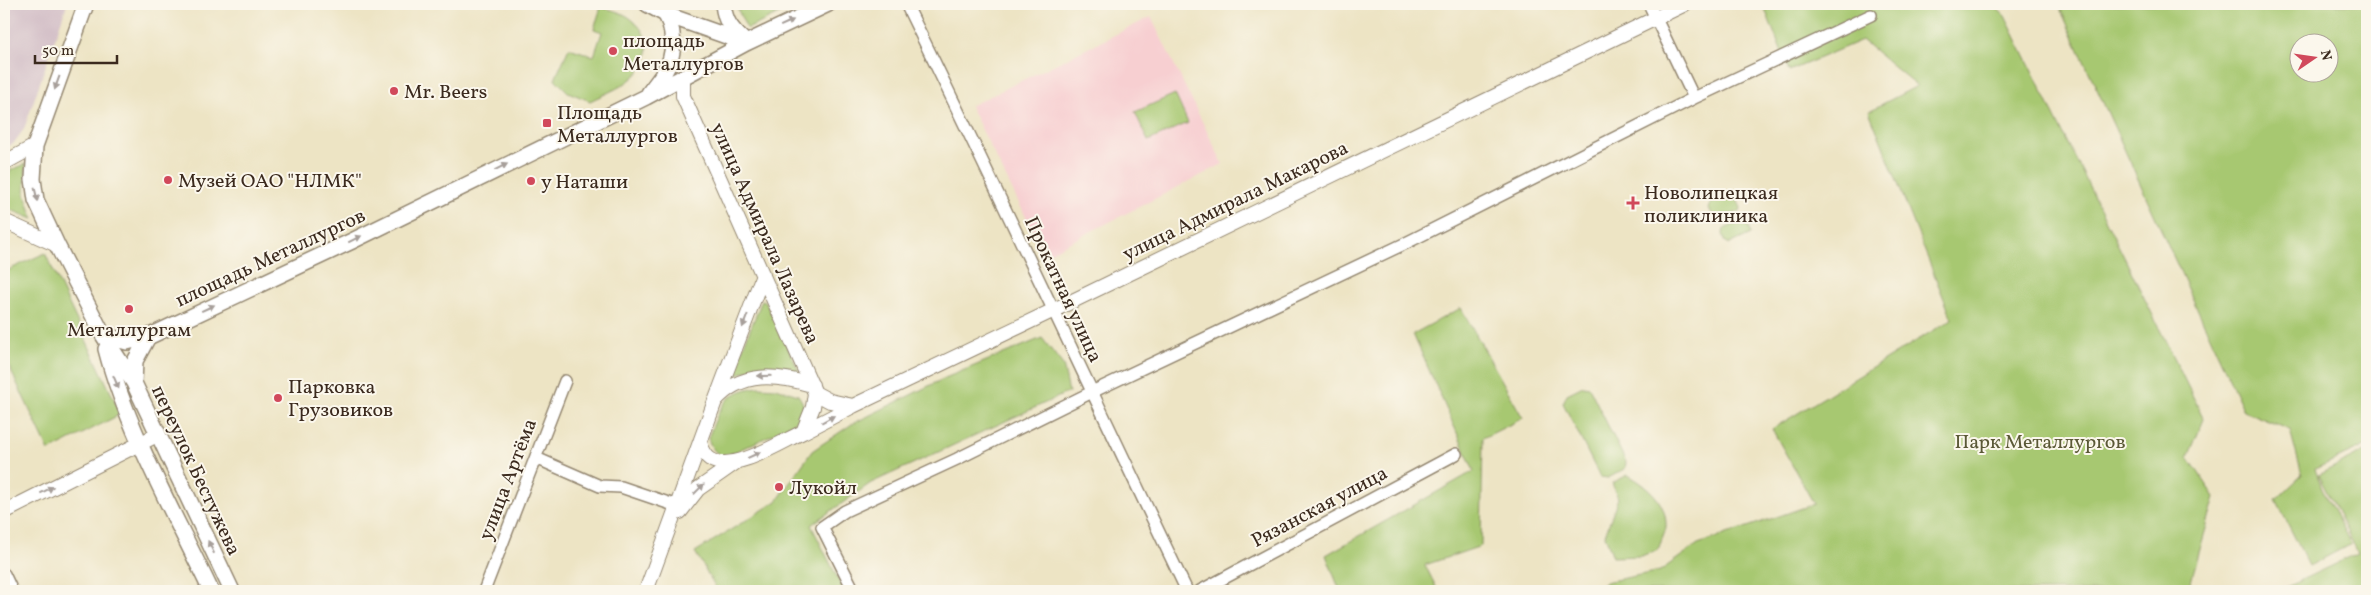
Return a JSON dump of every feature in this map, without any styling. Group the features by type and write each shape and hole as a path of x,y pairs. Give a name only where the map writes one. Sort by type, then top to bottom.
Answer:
{"main road":[{"path":"86,4 35,146 33,179 36,200 57,245 102,335 134,383"},
{"path":"647,4 746,43"},
{"path":"723,4 724,18 729,27 746,43"},
{"path":"646,97 746,43 828,4"},
{"name":"площадь Металлургов","path":"662,10 674,38 683,77"},
{"name":"площадь Металлургов","path":"102,335 126,342 148,337 352,241 646,97 667,69 674,38"},
{"name":"переулок Бестужева","path":"102,335 112,372 141,442 211,591"},
{"name":"переулок Бестужева","path":"148,337 135,361 134,383 232,591"}],"street":[{"name":"Прокатная улица","path":"906,4 958,108 1052,311 1187,591"},
{"path":"1649,4 1694,98"},
{"name":"улица Адмирала Макарова","path":"735,463 803,432 852,406 1686,4"},
{"path":"854,591 822,527 845,511 958,459 1092,392 1404,244 1694,98 1871,15"},
{"name":"площадь Металлургов","path":"683,77 683,96"},
{"name":"улица Адмирала Лазарева","path":"683,96 813,389"},
{"path":"4,162 35,146"},
{"path":"4,222 57,245"},
{"path":"646,591 715,400 763,275"},
{"path":"715,400 735,384 758,376 784,378 813,389 830,401 852,406"},
{"name":"улица Артёма","path":"484,591 565,381"},
{"path":"803,432 813,407 813,389"},
{"path":"4,512 157,435"},
{"path":"700,443 710,459 722,463 735,463"},
{"name":"Рязанская улица","path":"1200,591 1456,454"},
{"path":"536,458 600,486 621,487 677,506"},
{"path":"671,524 698,489 735,463"},
{"path":"4,574 12,591"}],"shaded area":[{"path":"4,4 67,4 24,129 13,144 4,147"},
{"path":"1151,17 1223,164 1045,255 970,106"}],"green space":[{"path":"735,4 800,4 747,29"},
{"name":"Парк Металлургов","path":"1763,4 1992,4 2005,16 2204,419 2188,457 2215,497 2188,591 1596,591 1605,582 1660,571 1698,544 1814,504 1772,429 1952,319 1869,111 1917,86 1862,40 1789,71"},
{"path":"2058,4 2367,4 2367,445 2315,469 2322,489 2351,544 2309,566 2276,500 2302,475 2290,430 2244,411"},
{"path":"601,7 624,14 638,25 646,40 647,49 643,65 631,79 616,89 590,101 568,92 555,79 569,48 594,56 602,32 594,29"},
{"path":"1175,94 1188,123 1148,141 1135,112"},
{"path":"26,164 25,194 33,219 4,207 4,183 11,170"},
{"path":"1732,194 1735,195 1741,208 1740,211 1717,221 1709,209 1711,203"},
{"path":"1745,220 1751,234 1730,244 1726,242 1723,234 1724,229"},
{"path":"45,253 121,414 49,451 4,356 4,272"},
{"path":"762,300 765,301 801,375 798,377 790,373 766,368 732,375"},
{"path":"1461,308 1523,418 1483,438 1481,546 1425,565 1438,591 1340,591 1326,555 1474,471 1413,334"},
{"path":"1042,338 1063,365 1069,392 871,483 811,525 844,591 713,591 715,586 695,552 777,501 812,451 852,424 945,378"},
{"path":"1583,386 1589,387 1626,462 1625,469 1608,478 1600,477 1563,403 1567,394"},
{"path":"759,387 776,388 798,395 804,408 801,419 799,422 724,457 714,450 708,438 720,410 730,397 747,389"},
{"path":"2367,450 2367,591 2278,591 2358,553 2318,475"},
{"path":"1628,475 1643,484 1660,502 1665,518 1665,533 1658,550 1641,556 1613,557 1605,535 1618,498 1612,483"}],"place":[{"name":"площадь Металлургов","path":"613,51"},
{"name":"Mr. Beers","path":"394,91"},
{"name":"Площадь Металлургов","path":"547,123"},
{"name":"Музей ОАО \"НЛМК\"","path":"168,180"},
{"name":"у Наташи","path":"531,181"},
{"name":"Новолипецкая поликлиника","path":"1633,203"},
{"name":"Металлургам","path":"129,309"},
{"name":"Парковка Грузовиков","path":"278,398"},
{"name":"Лукойл","path":"779,487"}]}
